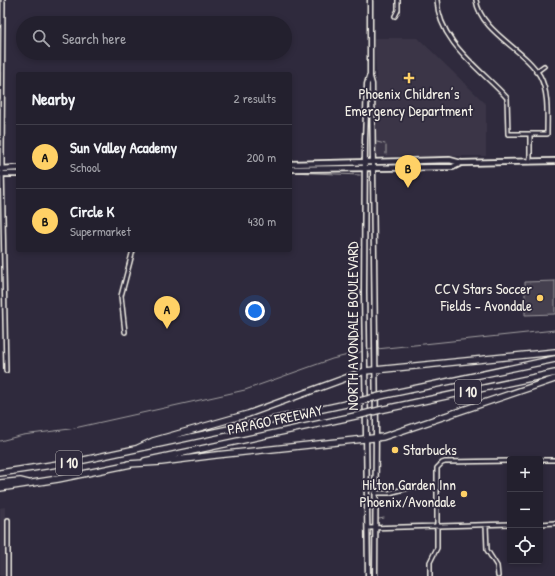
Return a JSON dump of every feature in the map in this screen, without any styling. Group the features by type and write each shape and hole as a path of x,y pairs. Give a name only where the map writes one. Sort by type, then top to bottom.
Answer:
{"highway":[{"path":"138,448 153,441 248,414 365,371 555,352"},
{"name":"PAPAGO FREEWAY","path":"0,474 46,467 138,448 555,359"},
{"name":"PAPAGO FREEWAY","path":"0,488 128,464 555,373"},
{"path":"128,464 161,462 216,454 376,438 555,379"},
{"path":"0,483 20,481 30,483"}],"main road":[{"name":"NORTH AVONDALE BOULEVARD","path":"370,0 376,438 374,576"},
{"name":"NORTH AVONDALE BOULEVARD","path":"368,576 365,440 365,162 367,84 370,77"},
{"path":"292,164 450,160 461,163 555,161"},
{"path":"292,169 453,167 461,163"},
{"path":"1,171 16,168"},
{"path":"1,171 16,174"},
{"path":"365,256 373,256"}],"street":[{"path":"3,0 0,100 6,371"},
{"path":"395,16 398,10 398,0"},
{"path":"437,0 439,16 455,46 507,98 508,134 547,134 546,98 543,85 536,72 489,25 478,9 476,0"},
{"path":"536,72 544,66"},
{"path":"530,134 530,162"},
{"path":"125,332 124,320 120,307 120,296 132,252"},
{"path":"543,460 555,460"},
{"path":"430,576 430,562 437,548 436,470 440,464 445,462 507,461"},
{"path":"375,493 389,493 412,487 437,487"},
{"path":"8,520 8,576"},
{"path":"543,524 555,523"},
{"path":"368,528 507,524"},
{"path":"486,525 486,548 497,566 498,576"}],"shaded area":[{"path":"374,38 418,38 486,104 486,156 379,156 375,154 376,70"},
{"name":"CCV Stars Soccer Fields - Avondale","path":"555,281 555,314 525,315 525,282"},
{"path":"5,507 5,576 0,576 0,508"}],"waterway":[{"path":"377,142 385,144"},
{"path":"386,146 386,154"},
{"path":"292,172 360,175"},
{"path":"377,349 555,330"},
{"path":"367,350 373,349"},
{"path":"0,441 23,435 70,429 245,390 332,359 364,351"},
{"path":"379,519 384,518"}],"place":[{"name":"Phoenix Children’s Emergency Department","path":"409,78"},
{"name":"Circle K","path":"408,188"},
{"name":"CCV Stars Soccer Fields - Avondale","path":"540,298"},
{"name":"Sun Valley Academy","path":"167,329"},
{"name":"Starbucks","path":"395,450"},
{"name":"Hilton Garden Inn Phoenix/Avondale","path":"464,494"}]}
